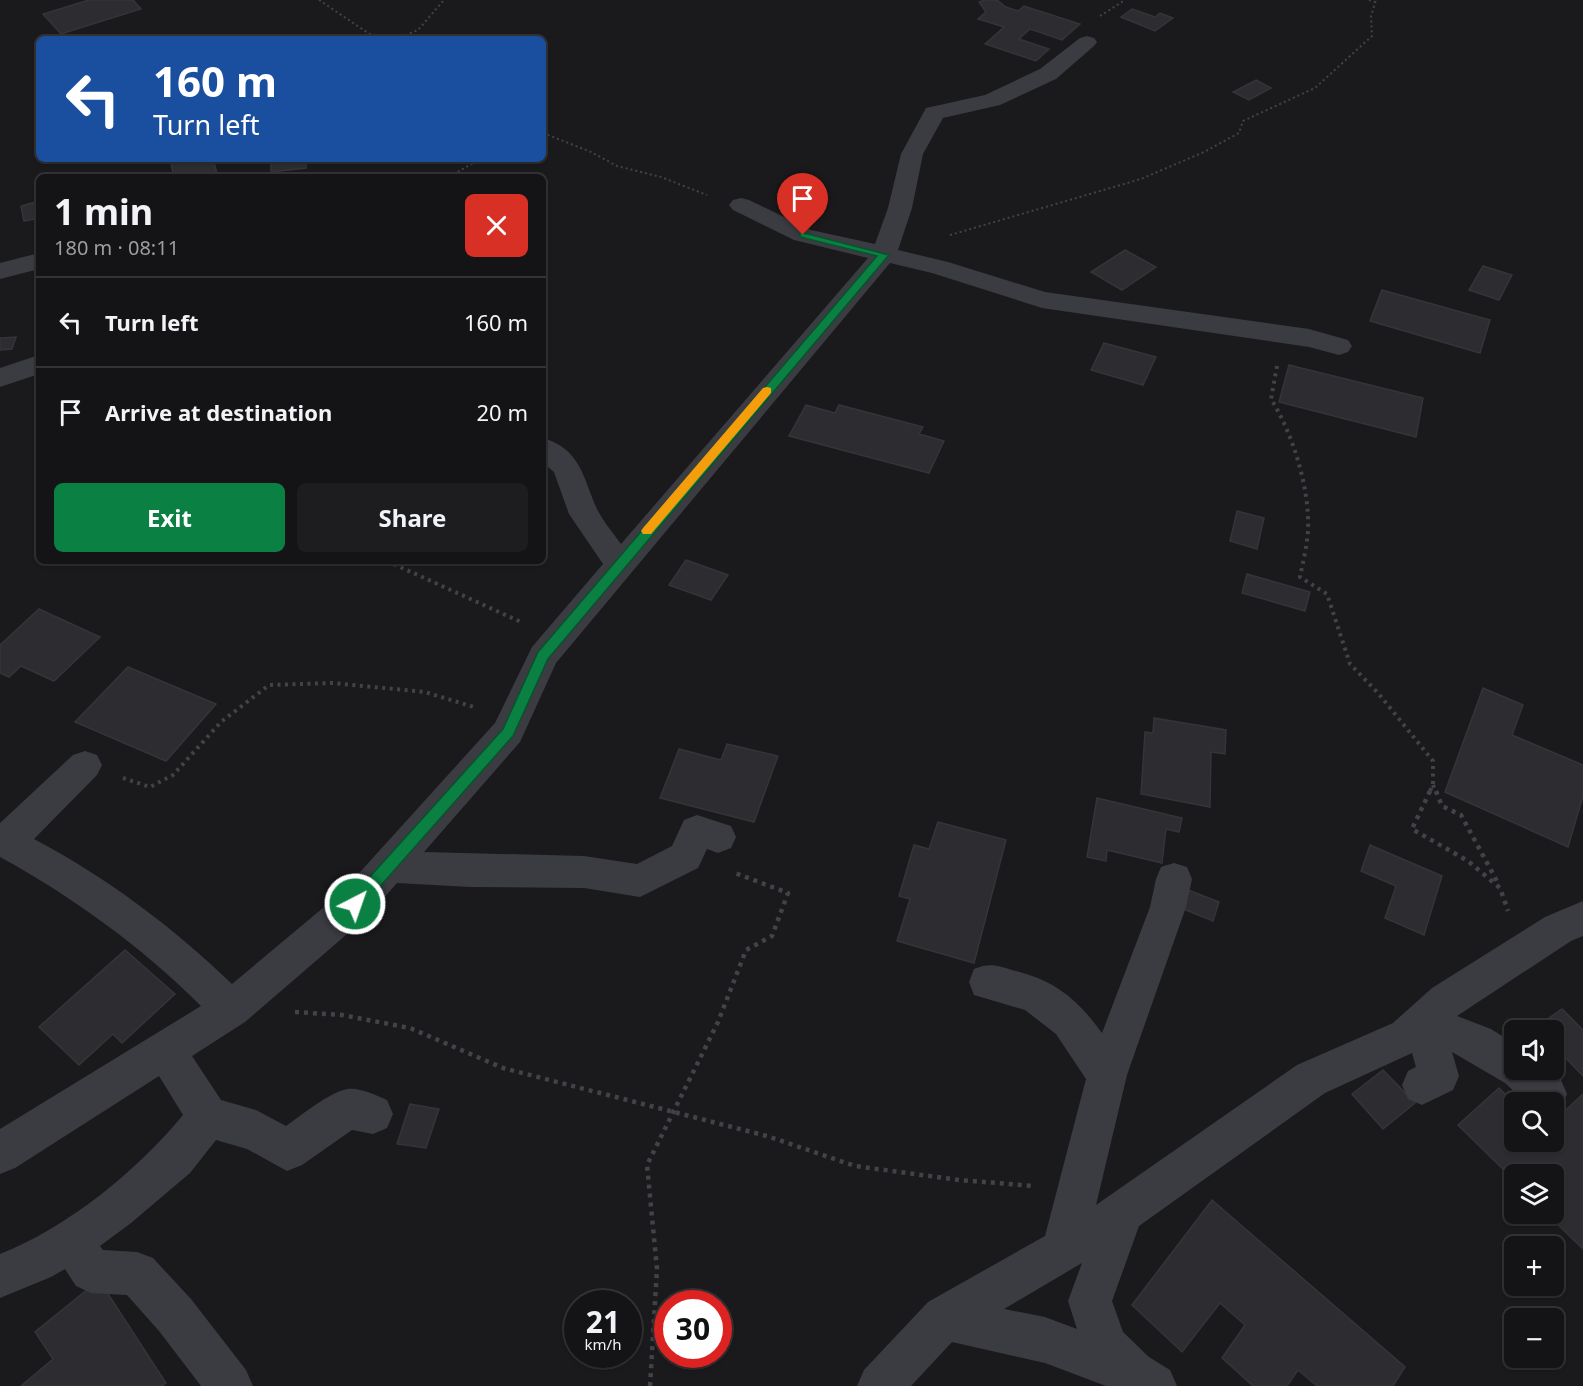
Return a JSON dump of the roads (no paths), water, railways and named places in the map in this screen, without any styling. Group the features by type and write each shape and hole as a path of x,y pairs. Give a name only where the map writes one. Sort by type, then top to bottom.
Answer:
{"street":[{"path":"0,1153 231,1009 355,904 508,732 543,656 884,255 900,208 912,154 934,113 1002,96 1048,74 1087,42"},
{"path":"741,205 803,235 939,267 1042,300 1309,338 1339,346"},
{"path":"0,271 36,262"},
{"path":"0,378 36,365"},
{"path":"546,450 567,467 584,514 619,564"},
{"path":"85,765 3,841 62,872 176,955 231,1009"},
{"path":"388,866 470,871 584,872 640,881 685,857 697,831 718,837"},
{"path":"1063,1250 1107,1075 1168,907 1174,879"},
{"path":"880,1386 944,1318 1063,1250 1123,1212 1311,1079 1407,1036 1446,1001 1558,929 1583,918"},
{"path":"988,982 1035,994 1070,1021 1107,1075"},
{"path":"1423,1022 1476,1043 1504,1060"},
{"path":"1422,1085 1439,1076 1423,1022"},
{"path":"165,1050 208,1117 256,1131 287,1150 348,1109 373,1114"},
{"path":"0,1276 36,1262 72,1240 116,1208 176,1158 208,1117"},
{"path":"1123,1212 1090,1301 1105,1347 1147,1381"},
{"path":"72,1240 91,1271 136,1274 175,1315 230,1386"},
{"path":"944,1318 1045,1340 1147,1381"}]}
